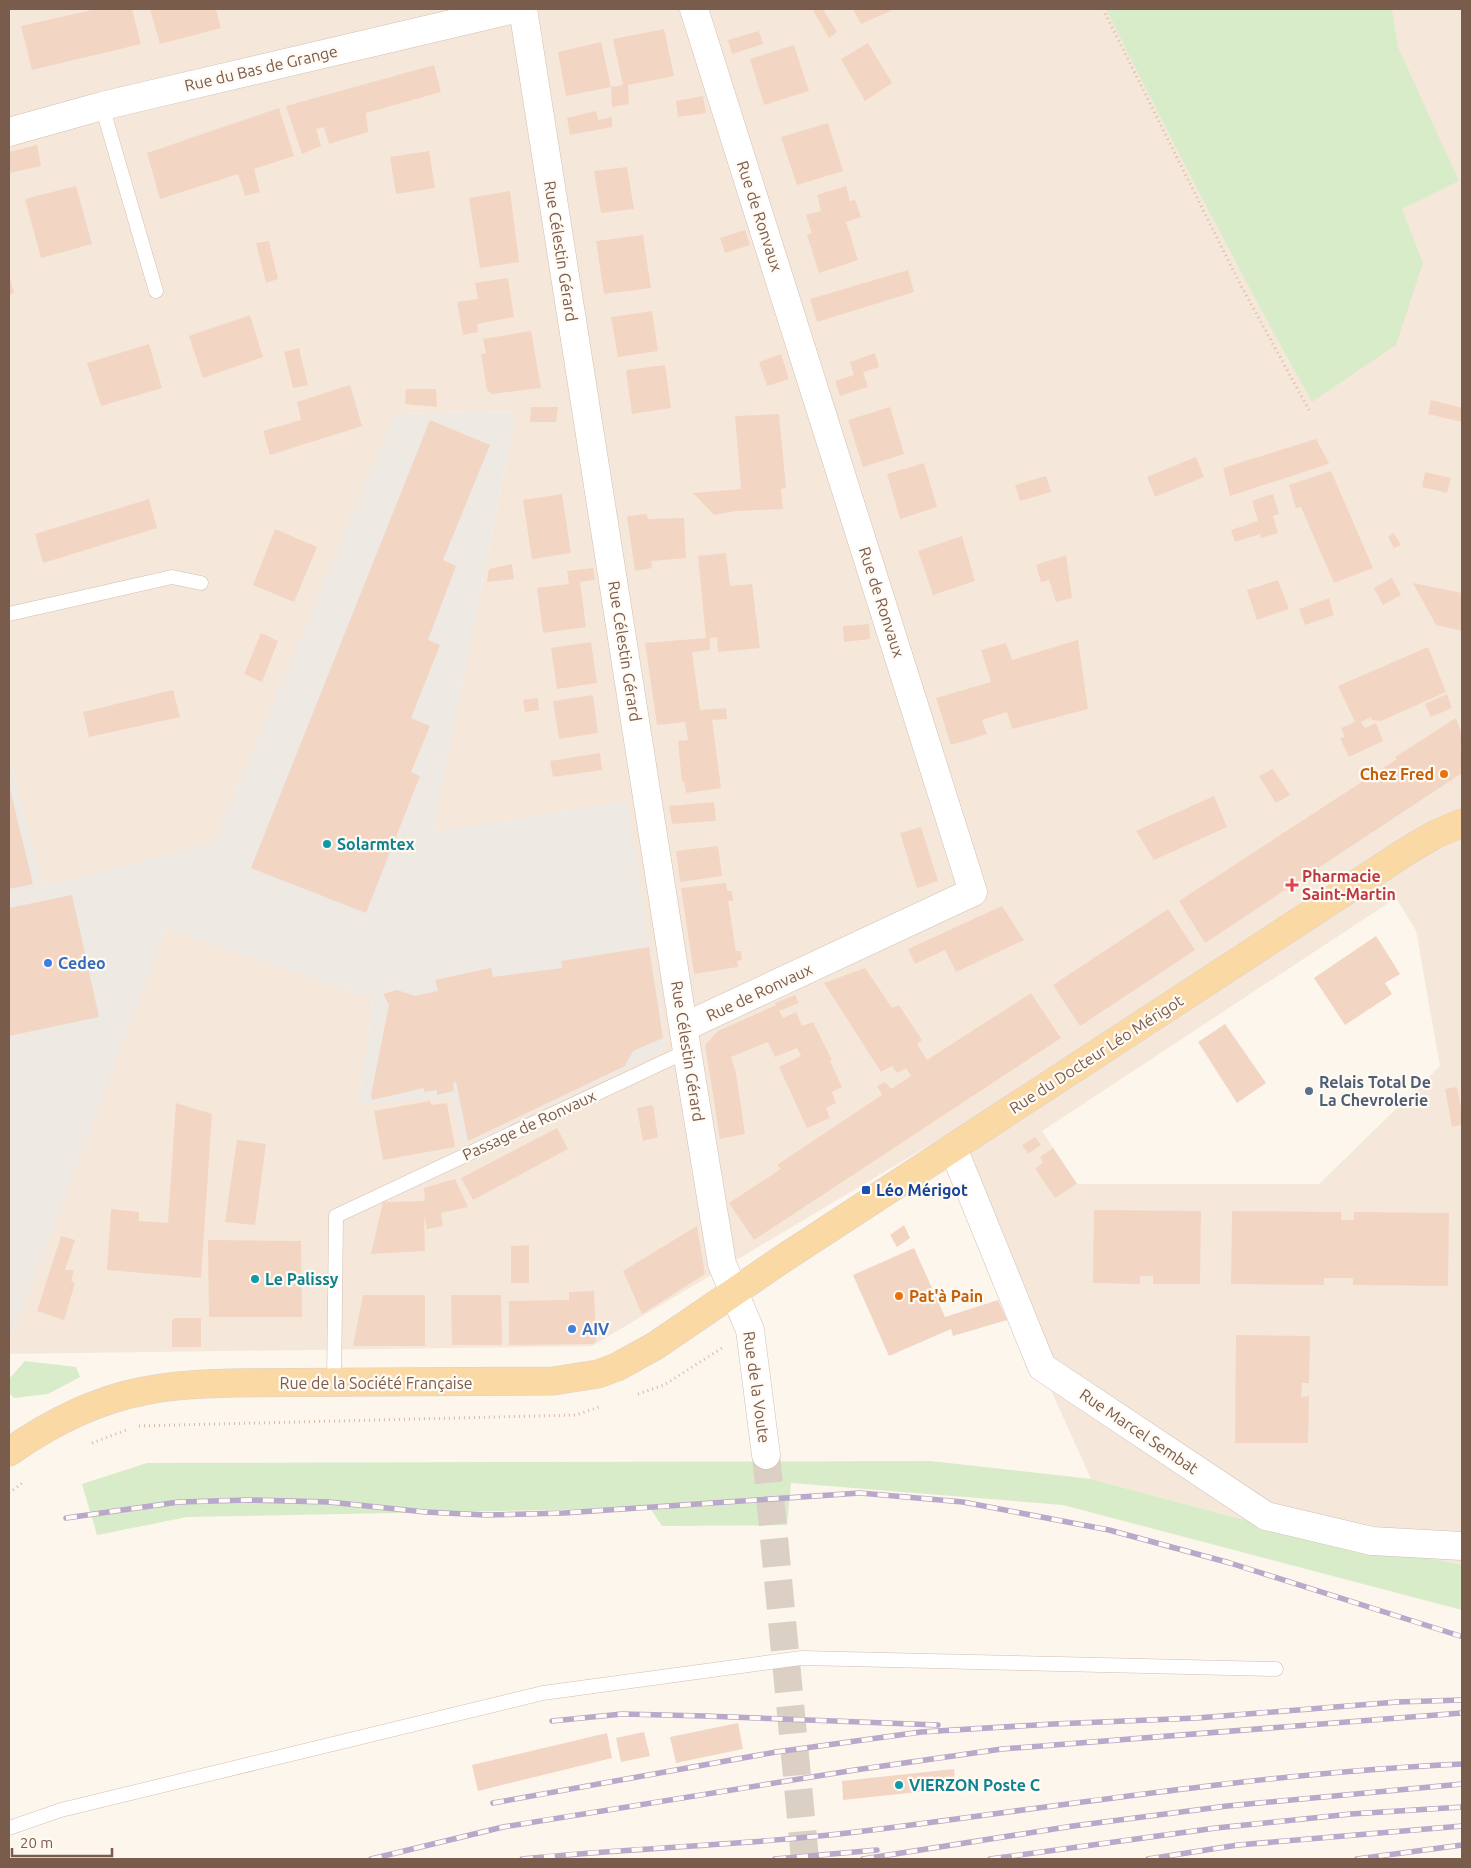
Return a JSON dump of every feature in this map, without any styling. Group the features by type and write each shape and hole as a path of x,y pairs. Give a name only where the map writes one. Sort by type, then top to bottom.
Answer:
{"main road":[{"name":"Rue du Docteur Léo Mérigot","path":"734,1292 1408,851 1436,834 1462,823"},
{"name":"Rue de la Société Française","path":"9,1452 27,1439 100,1402 143,1391 184,1385 232,1383 552,1382 581,1378 616,1367 634,1358 671,1336 734,1292"}],"street":[{"name":"Rue du Bas de Grange","path":"9,132 102,106 514,9"},
{"name":"Rue Célestin Gérard","path":"523,9 722,1264 734,1292"},
{"name":"Rue de Ronvaux","path":"686,1039 973,892 694,9"},
{"name":"Rue Marcel Sembat","path":"953,1148 1042,1367 1266,1516 1372,1541 1462,1546"},
{"name":"Rue de la Voute","path":"734,1292 750,1330 766,1456"}],"lane":[{"path":"102,106 156,291"},
{"path":"9,614 172,577 201,583"},
{"name":"Passage de Ronvaux","path":"334,1384 336,1216 372,1200 686,1039"},
{"path":"9,1828 61,1810 543,1692 801,1658 1276,1669"}],"path":[{"path":"1103,9 1238,280 1309,410"},
{"path":"638,1394 664,1385 750,1330"},
{"path":"85,1446 136,1426 576,1416 602,1406"},
{"path":"9,1493 30,1477"}],"shaded area":[{"path":"9,9 1462,9 1462,1565 1237,1518 1091,1479 938,1140 592,1346 9,1354 9,1336 12,1336 166,928 373,999 358,1105 627,801 433,832 516,411 395,414 214,842 44,886 9,759","holes":["1396,898 1416,931 1440,1066 1319,1184 1077,1184 1042,1131"]},
{"path":"516,411 433,832 627,801 666,1049 463,1145 452,1096 358,1105 373,999 166,928 12,1336 9,1336 9,759 44,886 214,842 395,414"}],"green space":[{"path":"1106,9 1392,9 1398,47 1459,181 1402,209 1423,263 1396,345 1312,402 1207,207"},
{"path":"25,1361 76,1367 80,1377 48,1394 14,1398 9,1393 9,1379"},
{"path":"930,1461 1091,1479 1237,1518 1462,1565 1462,1610 1063,1505 791,1483 787,1525 662,1526 650,1508 187,1517 97,1535 82,1484 147,1463"}],"building":[{"path":"96,9 132,9 141,44 32,70 21,26"},
{"path":"150,9 216,9 221,28 160,44"},
{"path":"812,9 823,9 837,32 829,38"},
{"path":"853,9 895,9 861,24"},
{"path":"664,29 674,76 628,85 629,104 612,107 611,87 623,85 613,39"},
{"path":"759,31 763,44 732,54 728,40"},
{"path":"601,42 611,87 566,96 558,52"},
{"path":"868,43 892,83 865,101 841,59"},
{"path":"794,45 809,91 764,105 750,59"},
{"path":"434,65 441,92 366,113 368,132 329,144 324,127 316,129 321,146 302,154 286,106"},
{"path":"703,96 706,113 678,117 676,101"},
{"path":"279,108 294,156 254,169 260,192 245,196 238,174 160,199 147,153"},
{"path":"596,111 598,120 612,117 612,127 570,135 567,118"},
{"path":"828,123 843,171 797,185 781,137"},
{"path":"37,145 41,166 9,173 9,152"},
{"path":"429,151 435,188 396,194 390,157"},
{"path":"627,167 634,209 601,213 594,171"},
{"path":"76,186 92,244 41,258 25,199"},
{"path":"846,186 850,201 855,200 861,217 846,222 858,260 819,273 807,235 812,233 806,215 821,211 817,195"},
{"path":"510,191 519,262 480,268 469,198"},
{"path":"745,230 750,245 725,253 720,238"},
{"path":"643,235 651,288 604,294 596,241"},
{"path":"269,241 278,279 266,283 256,243"},
{"path":"908,270 914,292 817,322 810,299"},
{"path":"9,276 14,293 9,295"},
{"path":"508,278 514,317 477,324 478,332 463,335 457,302 478,299 475,283"},
{"path":"652,311 658,351 618,357 611,317"},
{"path":"250,315 263,357 203,378 189,336"},
{"path":"531,331 541,388 492,394 487,390 481,354 486,353 483,339"},
{"path":"149,344 162,388 101,406 87,363"},
{"path":"299,348 308,385 293,388 284,352"},
{"path":"875,353 879,367 863,372 868,387 840,396 835,381 854,375 850,362"},
{"path":"781,354 789,379 767,386 759,362"},
{"path":"665,365 671,408 632,414 626,370"},
{"path":"350,385 362,426 270,455 263,431 301,420 297,402"},
{"path":"406,389 436,389 437,407 405,404"},
{"path":"1431,400 1462,408 1462,422 1428,414"},
{"path":"531,407 558,407 556,422 530,422"},
{"path":"890,407 904,454 863,467 848,420"},
{"path":"779,414 786,488 781,489 783,509 736,511 714,515 693,493 741,489 735,416"},
{"path":"430,420 490,445 443,560 456,566 428,640 440,645 411,718 430,726 411,772 420,776 366,913 251,868"},
{"path":"1316,439 1328,464 1230,496 1223,468"},
{"path":"1196,457 1204,477 1155,497 1147,477"},
{"path":"924,463 937,507 900,519 887,474"},
{"path":"1331,471 1373,568 1334,583 1301,507 1296,508 1289,485"},
{"path":"1425,472 1451,478 1447,493 1422,487"},
{"path":"1046,476 1051,492 1020,501 1015,485"},
{"path":"562,494 571,553 532,559 523,500"},
{"path":"1273,494 1279,514 1273,516 1278,533 1261,538 1260,534 1235,542 1231,530 1258,521 1252,501"},
{"path":"149,499 157,528 43,563 35,534"},
{"path":"647,514 648,519 684,518 686,558 651,561 652,568 635,571 627,516"},
{"path":"275,529 317,547 294,602 253,585"},
{"path":"1394,533 1401,545 1394,548 1388,537"},
{"path":"962,536 975,581 933,595 918,551"},
{"path":"726,553 730,586 752,584 760,648 718,652 717,637 710,638 710,650 692,652 700,710 726,708 727,719 712,720 721,788 686,793 684,781 682,782 678,741 688,740 685,722 657,725 645,643 706,638 698,556"},
{"path":"1066,555 1072,598 1056,602 1049,580 1041,582 1036,565"},
{"path":"512,564 514,579 487,582 489,569"},
{"path":"593,568 595,580 580,582 586,627 543,633 537,588 569,584 567,571"},
{"path":"1392,578 1401,595 1383,605 1374,588"},
{"path":"1278,580 1289,609 1257,620 1247,590"},
{"path":"1413,583 1462,593 1462,631 1436,625"},
{"path":"1329,598 1334,615 1305,625 1299,609"},
{"path":"869,624 870,639 844,642 843,626"},
{"path":"261,633 278,641 262,682 244,674"},
{"path":"1078,640 1088,709 1012,729 1007,712 982,720 987,734 951,745 936,698 991,682 981,650 1006,643 1012,660"},
{"path":"591,642 597,683 557,689 551,648"},
{"path":"1428,647 1446,692 1381,721 1372,720 1371,717 1361,722 1365,728 1376,723 1383,741 1349,757 1340,738 1345,737 1341,728 1355,722 1338,686"},
{"path":"173,690 180,717 89,737 83,712"},
{"path":"1447,694 1452,708 1431,717 1425,704"},
{"path":"593,695 598,733 559,739 553,701"},
{"path":"538,698 539,710 525,712 523,700"},
{"path":"1456,718 1462,734 1462,746 1460,747 1462,751 1462,773 1205,943 1179,901 1397,759 1395,757"},
{"path":"600,753 602,770 553,777 550,761"},
{"path":"1273,769 1290,795 1276,803 1259,776"},
{"path":"9,785 33,884 9,889"},
{"path":"1214,796 1227,827 1154,860 1136,831"},
{"path":"714,802 716,821 672,824 669,806"},
{"path":"921,827 938,881 917,888 900,833"},
{"path":"718,846 722,876 680,882 676,851"},
{"path":"726,883 727,891 732,891 733,901 728,901 736,951 741,951 742,960 737,961 738,967 694,974 681,888"},
{"name":"Cedeo","path":"72,895 99,1017 9,1036 9,908"},
{"path":"1002,906 1024,940 956,972 945,950 915,964 908,949"},
{"path":"1168,909 1195,950 1080,1026 1053,985"},
{"path":"1376,936 1400,974 1385,983 1392,994 1345,1025 1314,978"},
{"path":"649,947 663,1038 633,1051 625,1066 468,1141 456,1082 453,1083 454,1091 437,1095 437,1090 424,1092 424,1088 372,1100 371,1095 389,1005 383,994 397,990 415,996 438,991 435,980 491,968 493,977 562,968 561,961"},
{"path":"865,968 892,1008 899,1005 922,1040 917,1044 927,1060 1031,993 1061,1038 754,1240 729,1203 781,1169 777,1165 882,1095 877,1086 885,1082 891,1089 911,1076 906,1068 897,1073 892,1066 881,1072 824,983"},
{"path":"795,995 799,1003 779,1011 783,1018 796,1012 802,1026 813,1022 832,1060 830,1061 842,1087 832,1092 836,1103 826,1108 830,1118 807,1128 779,1067 801,1056 797,1048 775,1057 768,1042 731,1057 736,1073 745,1134 720,1139 705,1045 718,1031"},
{"path":"1225,1024 1266,1083 1237,1103 1198,1042"},
{"path":"1457,1087 1462,1112 1462,1125 1452,1127 1445,1089"},
{"path":"430,1101 431,1105 447,1103 455,1147 383,1160 374,1111"},
{"path":"176,1103 212,1114 201,1278 107,1270 111,1209 139,1212 139,1221 168,1223"},
{"path":"653,1105 658,1137 643,1141 637,1108"},
{"path":"557,1128 568,1149 473,1200 461,1178"},
{"path":"1035,1137 1041,1145 1028,1154 1022,1145"},
{"path":"237,1140 266,1144 255,1225 225,1222"},
{"path":"1053,1148 1077,1184 1055,1198 1035,1168 1043,1163 1040,1157"},
{"path":"455,1179 468,1207 441,1213 443,1226 427,1229 424,1216 425,1251 371,1254 383,1202 425,1201 424,1188"},
{"path":"1094,1210 1201,1211 1200,1284 1153,1284 1153,1276 1140,1276 1140,1284 1093,1283"},
{"path":"1232,1211 1341,1212 1341,1220 1354,1220 1354,1212 1449,1213 1448,1286 1353,1285 1353,1278 1324,1278 1324,1285 1231,1284"},
{"path":"904,1225 910,1238 897,1247 890,1235"},
{"path":"697,1226 705,1274 642,1314 623,1271"},
{"path":"61,1236 75,1240 65,1270 74,1270 71,1281 75,1283 64,1320 37,1311"},
{"name":"Le Palissy","path":"208,1240 301,1241 302,1317 209,1317"},
{"path":"529,1245 529,1283 511,1283 511,1246"},
{"name":"Pat'à Pain","path":"914,1248 945,1317 998,1300 1007,1320 953,1336 951,1329 889,1356 853,1275"},
{"path":"594,1291 596,1342 593,1344 509,1345 509,1301 569,1300 569,1292"},
{"path":"363,1295 425,1295 425,1346 353,1346"},
{"path":"451,1295 501,1295 502,1345 452,1345"},
{"path":"175,1318 201,1318 201,1347 172,1347 172,1321"},
{"path":"1236,1335 1310,1336 1309,1383 1302,1383 1301,1397 1309,1396 1308,1443 1235,1443"},
{"path":"738,1723 743,1749 676,1763 670,1737"},
{"path":"644,1732 650,1756 621,1762 616,1738"},
{"path":"607,1733 612,1758 478,1791 472,1765"},
{"name":"VIERZON Poste C","path":"954,1769 956,1788 843,1800 842,1781"}],"tunnel":[{"path":"766,1455 805,1859"}],"railway":[{"path":"66,1518 179,1502 249,1500 329,1502 425,1512 486,1515 564,1513 860,1493 963,1502 1109,1530 1230,1563 1460,1636"},
{"path":"493,1803 776,1752 921,1732 1197,1718 1397,1702 1462,1700"},
{"path":"371,1859 503,1827 855,1770 1002,1749 1462,1713"},
{"path":"552,1721 622,1714 938,1725"},
{"path":"522,1859 829,1835 1240,1782 1388,1768 1462,1764"},
{"path":"863,1859 1073,1826 1227,1806 1462,1784"},
{"path":"990,1859 1216,1828 1351,1814 1462,1807"},
{"path":"1148,1859 1238,1845 1462,1826"},
{"path":"1357,1859 1462,1845"},
{"path":"775,1859 877,1850"}],"place":[{"name":"Chez Fred","path":"1444,774"},
{"name":"Solarmtex","path":"327,844"},
{"name":"Pharmacie Saint-Martin","path":"1292,885"},
{"name":"Cedeo","path":"48,963"},
{"name":"Relais Total De La Chevrolerie","path":"1309,1091"},
{"name":"Léo Mérigot","path":"866,1190"},
{"name":"Le Palissy","path":"255,1279"},
{"name":"Pat'à Pain","path":"899,1296"},
{"name":"AIV","path":"572,1329"},
{"name":"VIERZON Poste C","path":"899,1785"}]}
